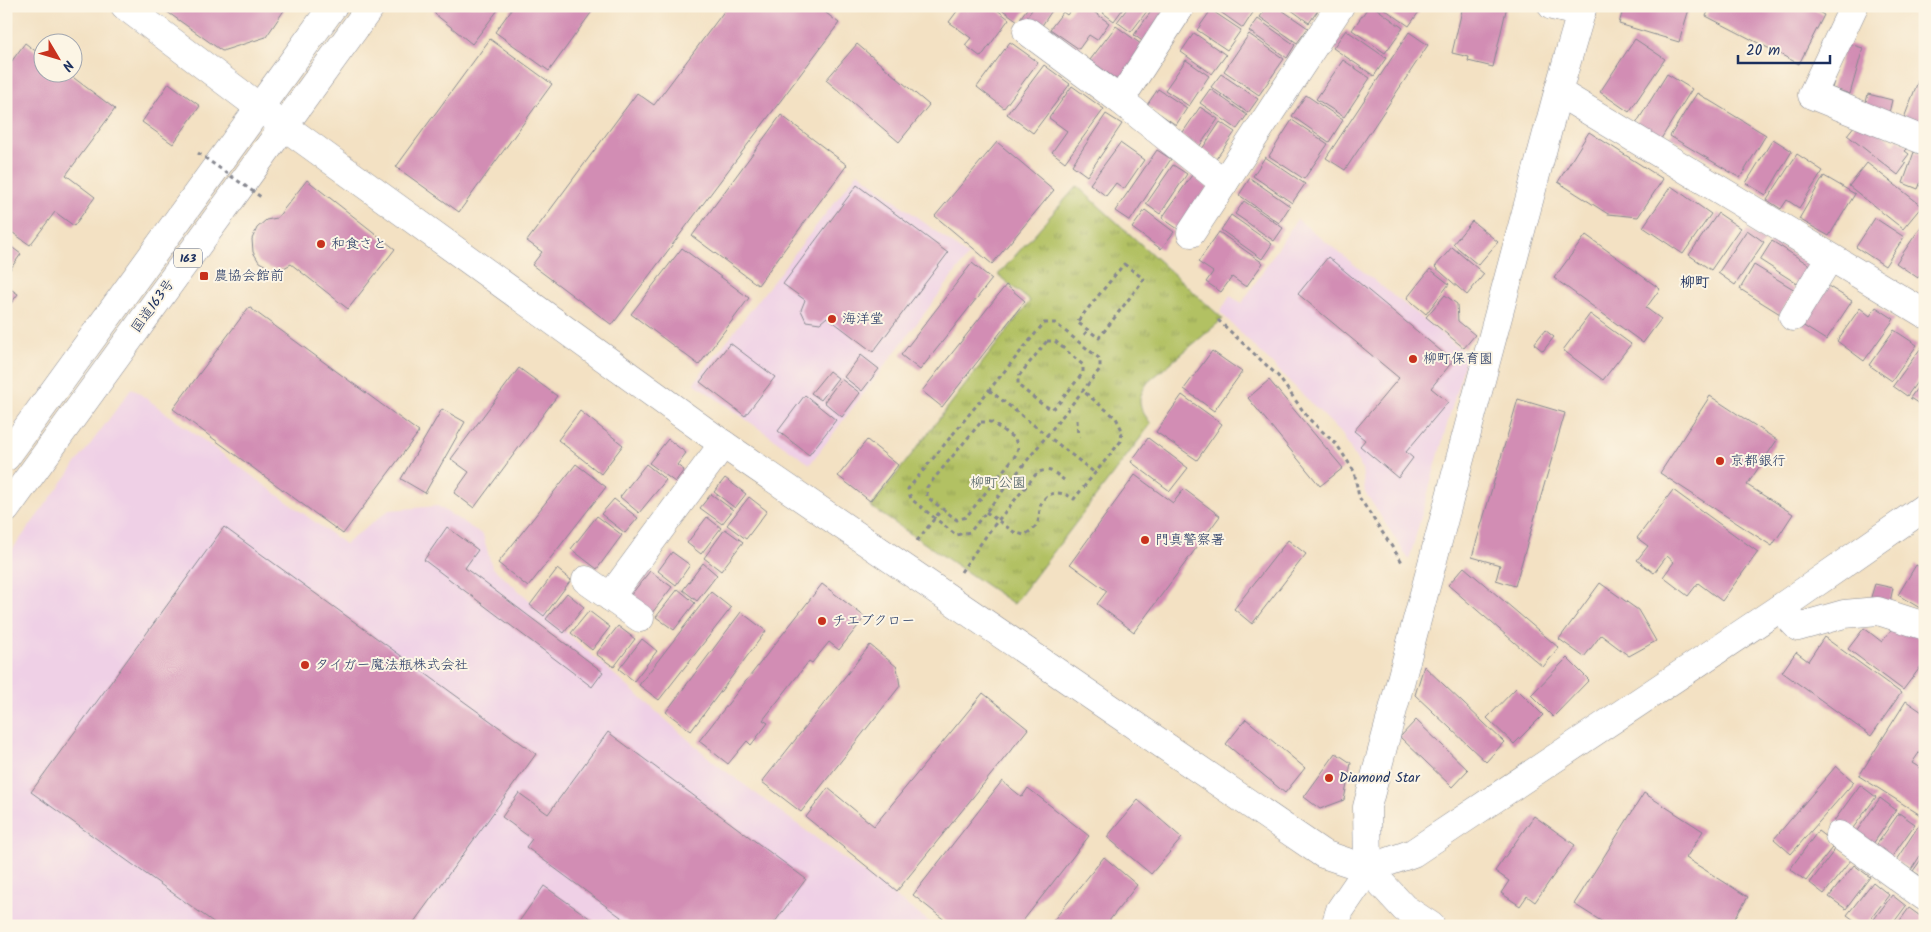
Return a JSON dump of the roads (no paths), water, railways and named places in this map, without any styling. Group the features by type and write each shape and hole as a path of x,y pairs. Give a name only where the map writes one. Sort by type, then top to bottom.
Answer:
{"main road":[{"path":"125,6 284,126 724,444 1323,854 1368,869 1404,908 1431,926"},
{"name":"163","path":"6,457 333,6"},
{"name":"国道163号","path":"6,510 371,6"},
{"path":"1120,100 1181,6"},
{"path":"1191,233 1340,6"},
{"path":"1335,926 1340,910 1368,869 1368,807 1558,92 1582,10 1552,6"},
{"path":"1854,6 1812,95 1925,141"},
{"path":"1027,31 1120,100 1224,183"},
{"path":"1558,92 1925,314"},
{"path":"1794,317 1830,257"},
{"path":"610,597 724,444"},
{"path":"1368,869 1413,853 1780,608 1925,507"},
{"path":"586,580 640,618"},
{"path":"1780,608 1798,627 1844,614 1878,611 1925,626"},
{"path":"1839,835 1925,897"}],"place":[{"name":"和食さと","path":"321,244"},
{"name":"農協会館前","path":"204,276"},
{"name":"海洋堂","path":"832,319"},
{"name":"柳町保育園","path":"1413,359"},
{"name":"京都銀行","path":"1720,461"},
{"name":"門真警察署","path":"1145,540"},
{"name":"チエブクロー","path":"822,621"},
{"name":"タイガー魔法瓶株式会社","path":"305,665"},
{"name":"Diamond Star","path":"1329,778"}],"district":[{"name":"柳町","path":"1695,283"}],"park label":[{"name":"柳町公園","path":"998,483"}]}
